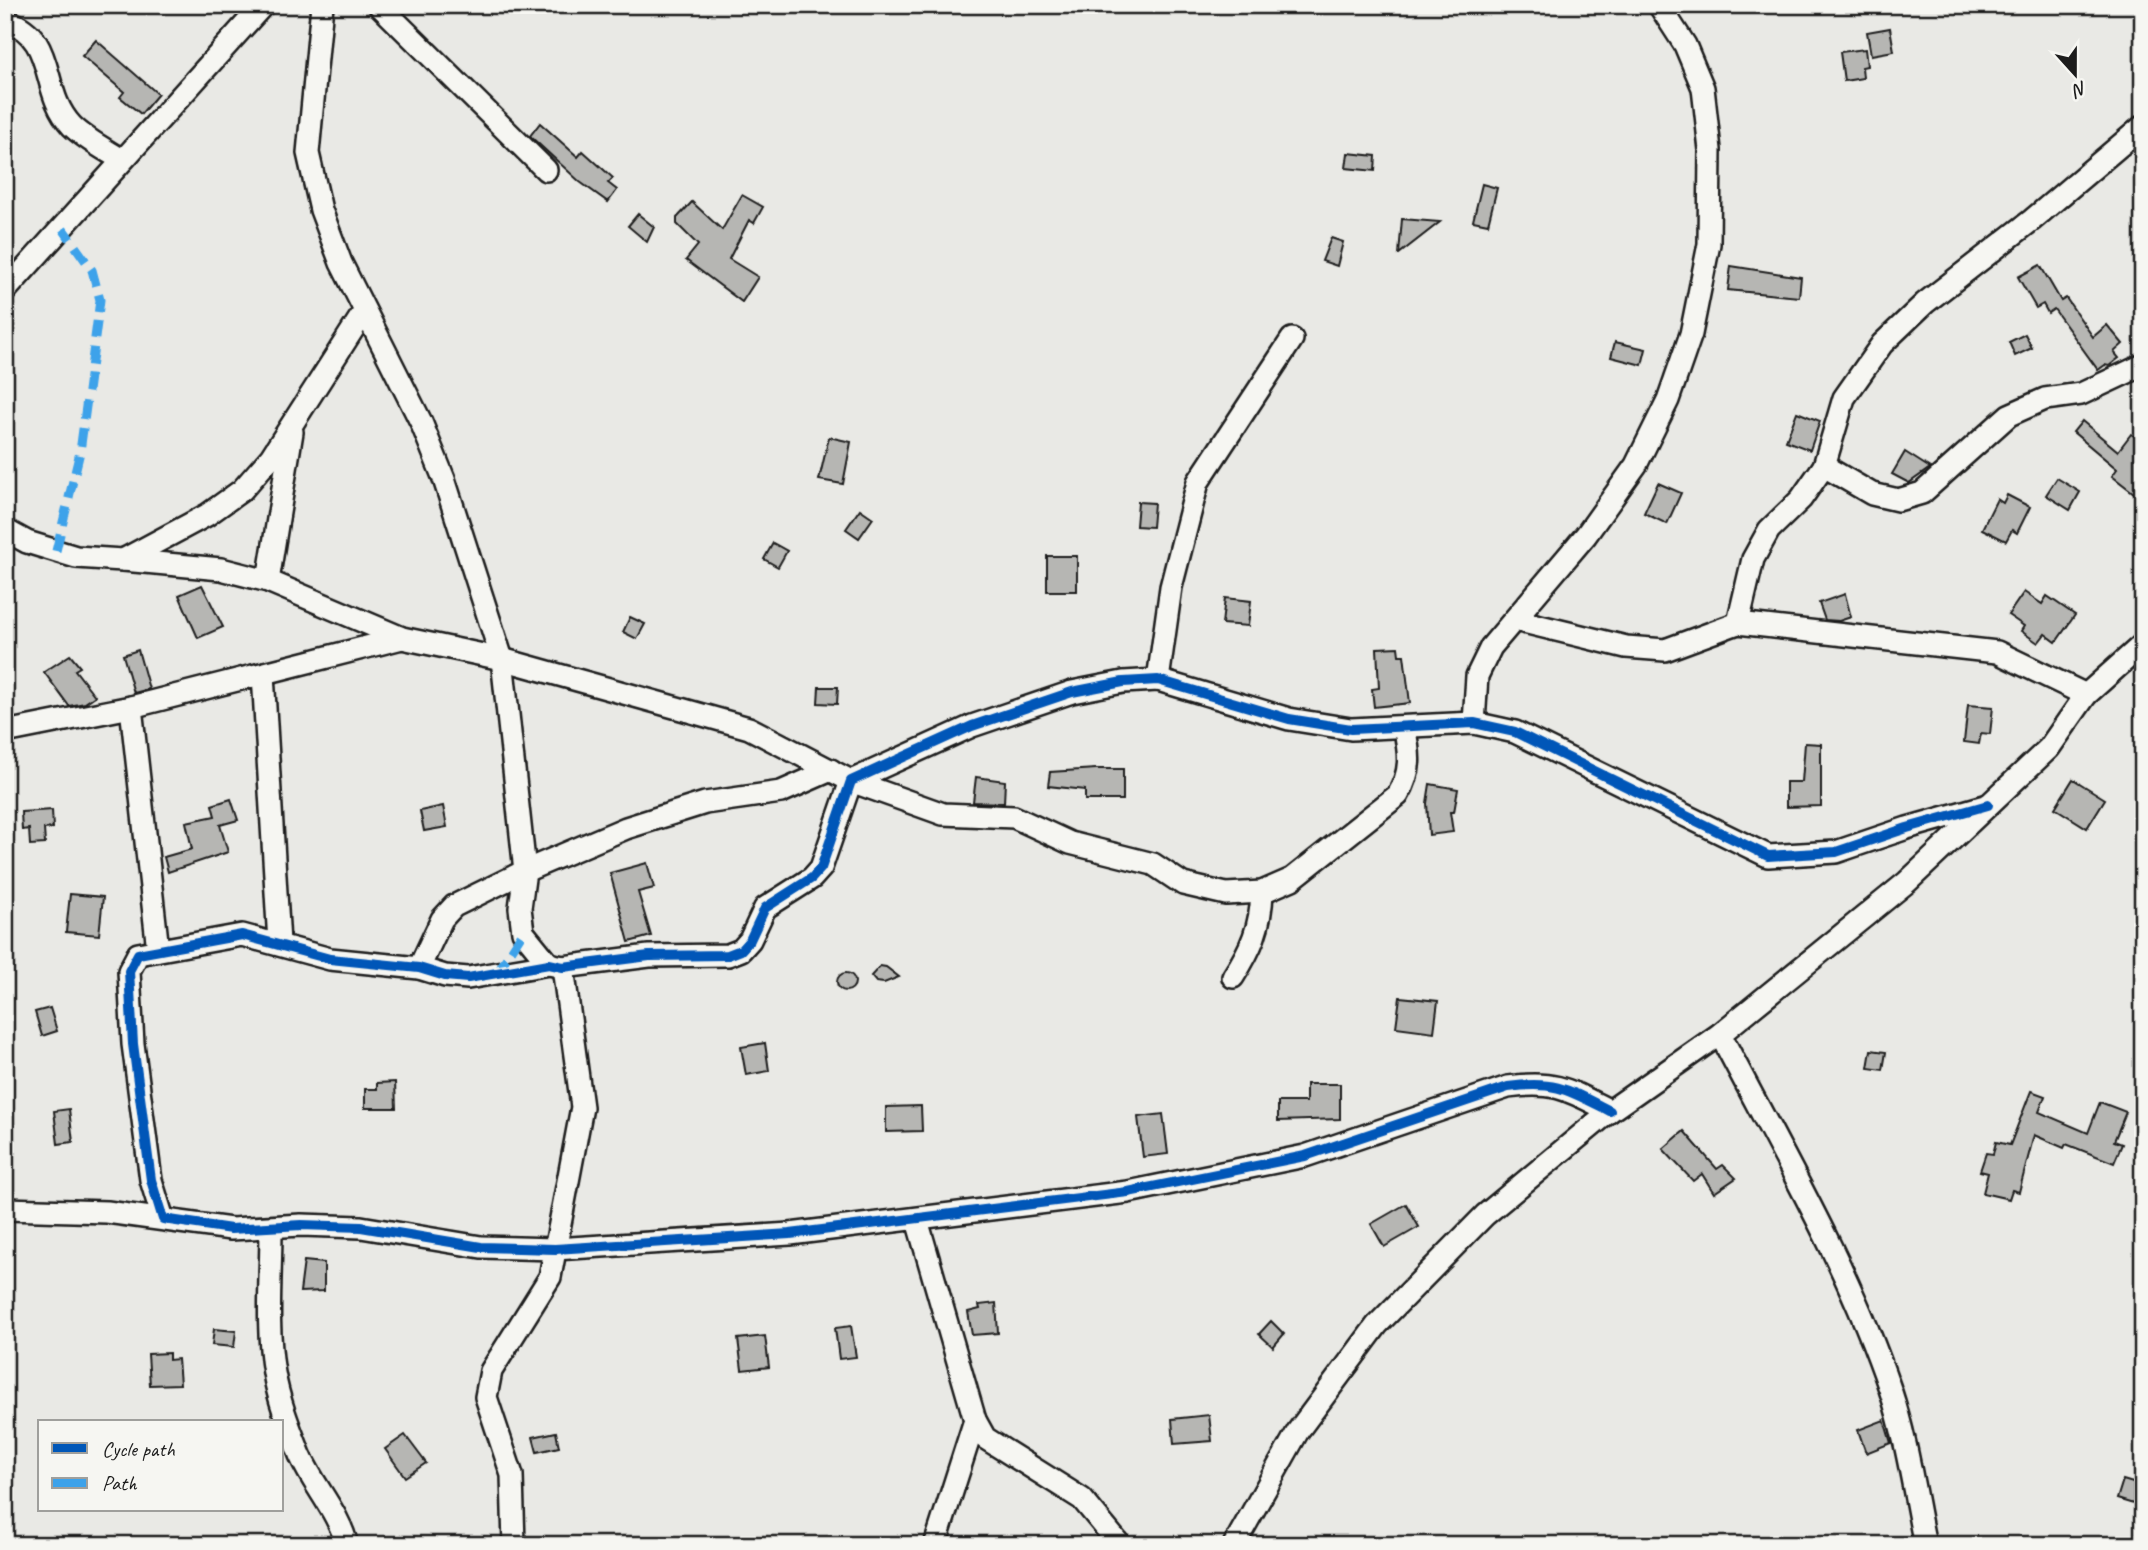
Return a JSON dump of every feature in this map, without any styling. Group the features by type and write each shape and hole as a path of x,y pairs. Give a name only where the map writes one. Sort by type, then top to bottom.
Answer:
{"street":[{"path":"5,291 263,5"},
{"path":"321,5 308,153 321,210 364,312 421,422 444,479 502,659 525,871 520,908 523,932 556,966 582,1107 550,1277 491,1371 486,1397 512,1475 514,1545"},
{"path":"379,5 545,170"},
{"path":"1474,723 1477,676 1492,647 1586,535 1636,465 1668,400 1691,334 1709,244 1710,150 1703,88 1685,45 1659,5"},
{"path":"5,20 21,26 40,45 56,101 72,126 121,160"},
{"path":"1738,623 1753,559 1769,530 1801,499 1824,466 1844,398 1882,344 1926,303 2032,220 2143,126"},
{"path":"123,560 207,515 242,491 294,424 364,312"},
{"path":"1158,680 1171,587 1198,482 1292,339"},
{"path":"1824,466 1872,494 1898,500 1922,493 2009,415 2045,399 2081,394 2143,365"},
{"path":"268,582 294,424"},
{"path":"5,530 27,542 76,557 221,569 268,582 402,638 502,659 749,728 851,781 943,814 1014,817 1070,843 1153,864 1183,884 1226,894 1262,892 1292,879 1398,795 1408,777 1410,757 1404,727"},
{"path":"1515,620 1626,648 1664,650 1738,623 1997,652 2086,695"},
{"path":"5,732 131,707 402,638"},
{"path":"1234,1545 1298,1431 1377,1325 1485,1215 1610,1111 1720,1034 1907,882 2049,748 2086,695 2143,644"},
{"path":"263,674 279,943"},
{"path":"163,1219 154,1192 145,1144 129,971 138,954 242,935 330,959 419,968 445,976 468,978 649,956 728,956 741,950 750,940 765,908 812,878 821,868 851,781 972,726 1060,696 1123,682 1158,680 1289,719 1351,729 1474,723 1515,732 1768,856 1836,852 1988,805"},
{"path":"131,707 158,950"},
{"path":"419,968 442,919 454,906 525,871 626,828 705,803 781,792 831,770"},
{"path":"1233,977 1253,945 1262,917 1262,892"},
{"path":"1720,1034 1851,1287 1890,1389 1905,1443 1924,1545"},
{"path":"5,1209 96,1211 232,1229 271,1229 301,1225 361,1227 461,1245 555,1249 790,1234 1128,1192 1305,1156 1508,1087 1540,1083 1566,1089 1610,1111"},
{"path":"918,1220 975,1420 985,1438 1082,1499 1120,1545"},
{"path":"271,1229 272,1327 276,1383 302,1458 318,1490 339,1520 347,1545"},
{"path":"935,1545 975,1420"}],"building":[{"path":"1890,28 1894,51 1871,55 1867,32"},
{"path":"96,40 158,94 141,114 120,97 124,92 82,56"},
{"path":"1865,49 1867,66 1862,67 1863,78 1844,81 1840,52"},
{"path":"540,123 578,157 583,151 613,178 608,183 617,190 608,202 580,182 530,136"},
{"path":"1348,153 1376,156 1375,171 1346,168"},
{"path":"1482,184 1497,188 1488,224 1473,221"},
{"path":"742,195 763,207 754,223 749,220 729,259 758,277 742,302 686,260 698,245 677,224 677,218 692,202 722,230"},
{"path":"638,214 654,227 647,242 628,226"},
{"path":"1402,219 1440,222 1399,254"},
{"path":"1331,238 1343,242 1337,266 1322,261"},
{"path":"2040,265 2061,301 2066,298 2093,337 2107,325 2123,344 2114,352 2119,358 2109,366 2105,365 2098,370 2054,309 2048,313 2043,304 2036,308 2018,277"},
{"path":"1731,266 1801,277 1799,297 1728,290"},
{"path":"2025,334 2032,348 2015,356 2009,342"},
{"path":"1615,342 1646,349 1642,365 1611,357"},
{"path":"1797,412 1820,421 1810,450 1786,441"},
{"path":"2082,421 2118,451 2131,434 2143,442 2143,480 2134,493 2112,476 2117,469 2073,432"},
{"path":"829,437 851,442 843,484 819,480"},
{"path":"1905,452 1930,468 1909,483 1892,474"},
{"path":"2057,478 2080,492 2070,510 2046,495"},
{"path":"1658,483 1681,493 1667,524 1644,513"},
{"path":"2007,495 2030,507 2017,533 2012,530 2006,541 1982,529 1997,499 2003,503"},
{"path":"1138,502 1154,503 1152,527 1136,526"},
{"path":"860,509 873,518 859,538 846,529"},
{"path":"773,543 787,551 778,567 764,559"},
{"path":"1047,556 1077,556 1077,591 1047,591"},
{"path":"202,585 223,627 198,638 179,595"},
{"path":"2024,592 2042,604 2047,596 2075,615 2056,642 2045,634 2038,643 2021,631 2024,626 2008,615"},
{"path":"1845,594 1851,617 1839,621 1825,620 1819,603"},
{"path":"1225,598 1251,601 1248,626 1222,624"},
{"path":"630,617 645,624 637,639 623,632"},
{"path":"1398,647 1399,655 1404,655 1410,703 1374,707 1372,689 1379,688 1377,648"},
{"path":"138,650 149,689 134,693 123,655"},
{"path":"70,655 80,667 75,670 95,696 85,703 69,706 44,672"},
{"path":"819,687 838,687 837,704 818,703"},
{"path":"1968,705 1993,707 1990,734 1981,733 1979,744 1964,742"},
{"path":"1805,743 1821,744 1821,806 1786,807 1786,782 1802,782"},
{"path":"1123,769 1123,800 1085,800 1085,790 1048,786 1050,772"},
{"path":"976,777 1005,781 1004,803 973,802"},
{"path":"2073,779 2105,799 2087,828 2055,808"},
{"path":"1430,784 1458,789 1454,812 1450,812 1453,832 1429,835 1427,803"},
{"path":"231,799 238,820 220,825 228,852 168,872 164,857 192,849 186,822 215,816 212,805"},
{"path":"443,806 447,827 424,831 420,811"},
{"path":"52,810 53,828 44,829 45,844 30,845 29,829 22,830 21,812"},
{"path":"647,863 654,888 638,892 651,936 629,942 610,873"},
{"path":"70,894 103,897 99,935 66,932"},
{"path":"880,966 886,967 899,977 884,983 876,982 871,976"},
{"path":"846,973 852,976 855,982 852,988 846,991 840,988 837,982 840,976"},
{"path":"1400,997 1438,1001 1434,1032 1396,1027"},
{"path":"50,1008 57,1031 42,1036 35,1012"},
{"path":"765,1043 769,1071 746,1075 741,1047"},
{"path":"1871,1050 1886,1052 1883,1070 1868,1068"},
{"path":"395,1082 396,1108 365,1108 365,1089 377,1089 377,1083"},
{"path":"1306,1084 1340,1084 1340,1119 1278,1121 1278,1102 1306,1102"},
{"path":"2031,1091 2045,1096 2039,1112 2088,1133 2100,1102 2126,1112 2114,1141 2122,1144 2114,1163 2066,1144 2064,1148 2034,1135 2019,1192 2012,1190 2009,1199 1983,1193 1988,1173 1980,1171 1986,1153 1993,1154 1996,1142 2010,1145"},
{"path":"921,1106 922,1131 886,1132 886,1107"},
{"path":"69,1109 73,1142 58,1144 54,1111"},
{"path":"1163,1114 1168,1154 1143,1157 1138,1117"},
{"path":"1684,1131 1717,1169 1723,1165 1736,1178 1714,1193 1702,1174 1693,1181 1663,1149"},
{"path":"1406,1204 1419,1227 1384,1247 1371,1224"},
{"path":"304,1261 324,1263 324,1291 300,1292"},
{"path":"996,1303 998,1333 972,1335 968,1312 980,1309 979,1305"},
{"path":"1271,1321 1284,1334 1273,1347 1259,1334"},
{"path":"851,1326 856,1357 839,1359 835,1328"},
{"path":"214,1329 236,1331 234,1347 212,1345"},
{"path":"765,1336 769,1367 742,1370 738,1339"},
{"path":"169,1353 169,1360 178,1359 180,1384 150,1385 148,1354"},
{"path":"1209,1415 1212,1441 1174,1444 1172,1419"},
{"path":"1884,1420 1891,1443 1866,1453 1858,1430"},
{"path":"556,1432 559,1447 537,1452 533,1437"},
{"path":"405,1435 426,1463 405,1477 385,1449"},
{"path":"2123,1480 2143,1486 2143,1507 2117,1499"}],"marked path":[{"path":"56,551 80,452 100,300 92,270 63,229"},
{"path":"497,973 523,932"}],"cycle path":[{"path":"1610,1111 1561,1088 1538,1085 1508,1087 1305,1156 1128,1192 790,1234 555,1249 481,1247 361,1227 301,1225 231,1229 163,1219 151,1180 133,1044 129,971 138,954 242,935 330,959 419,968 445,976 468,978 549,964 563,967 649,956 728,955 741,950 750,940 765,908 812,878 821,868 851,781 972,726 1072,692 1123,682 1158,680 1289,719 1351,729 1474,723 1515,732 1768,856 1836,852 1988,805"}]}
